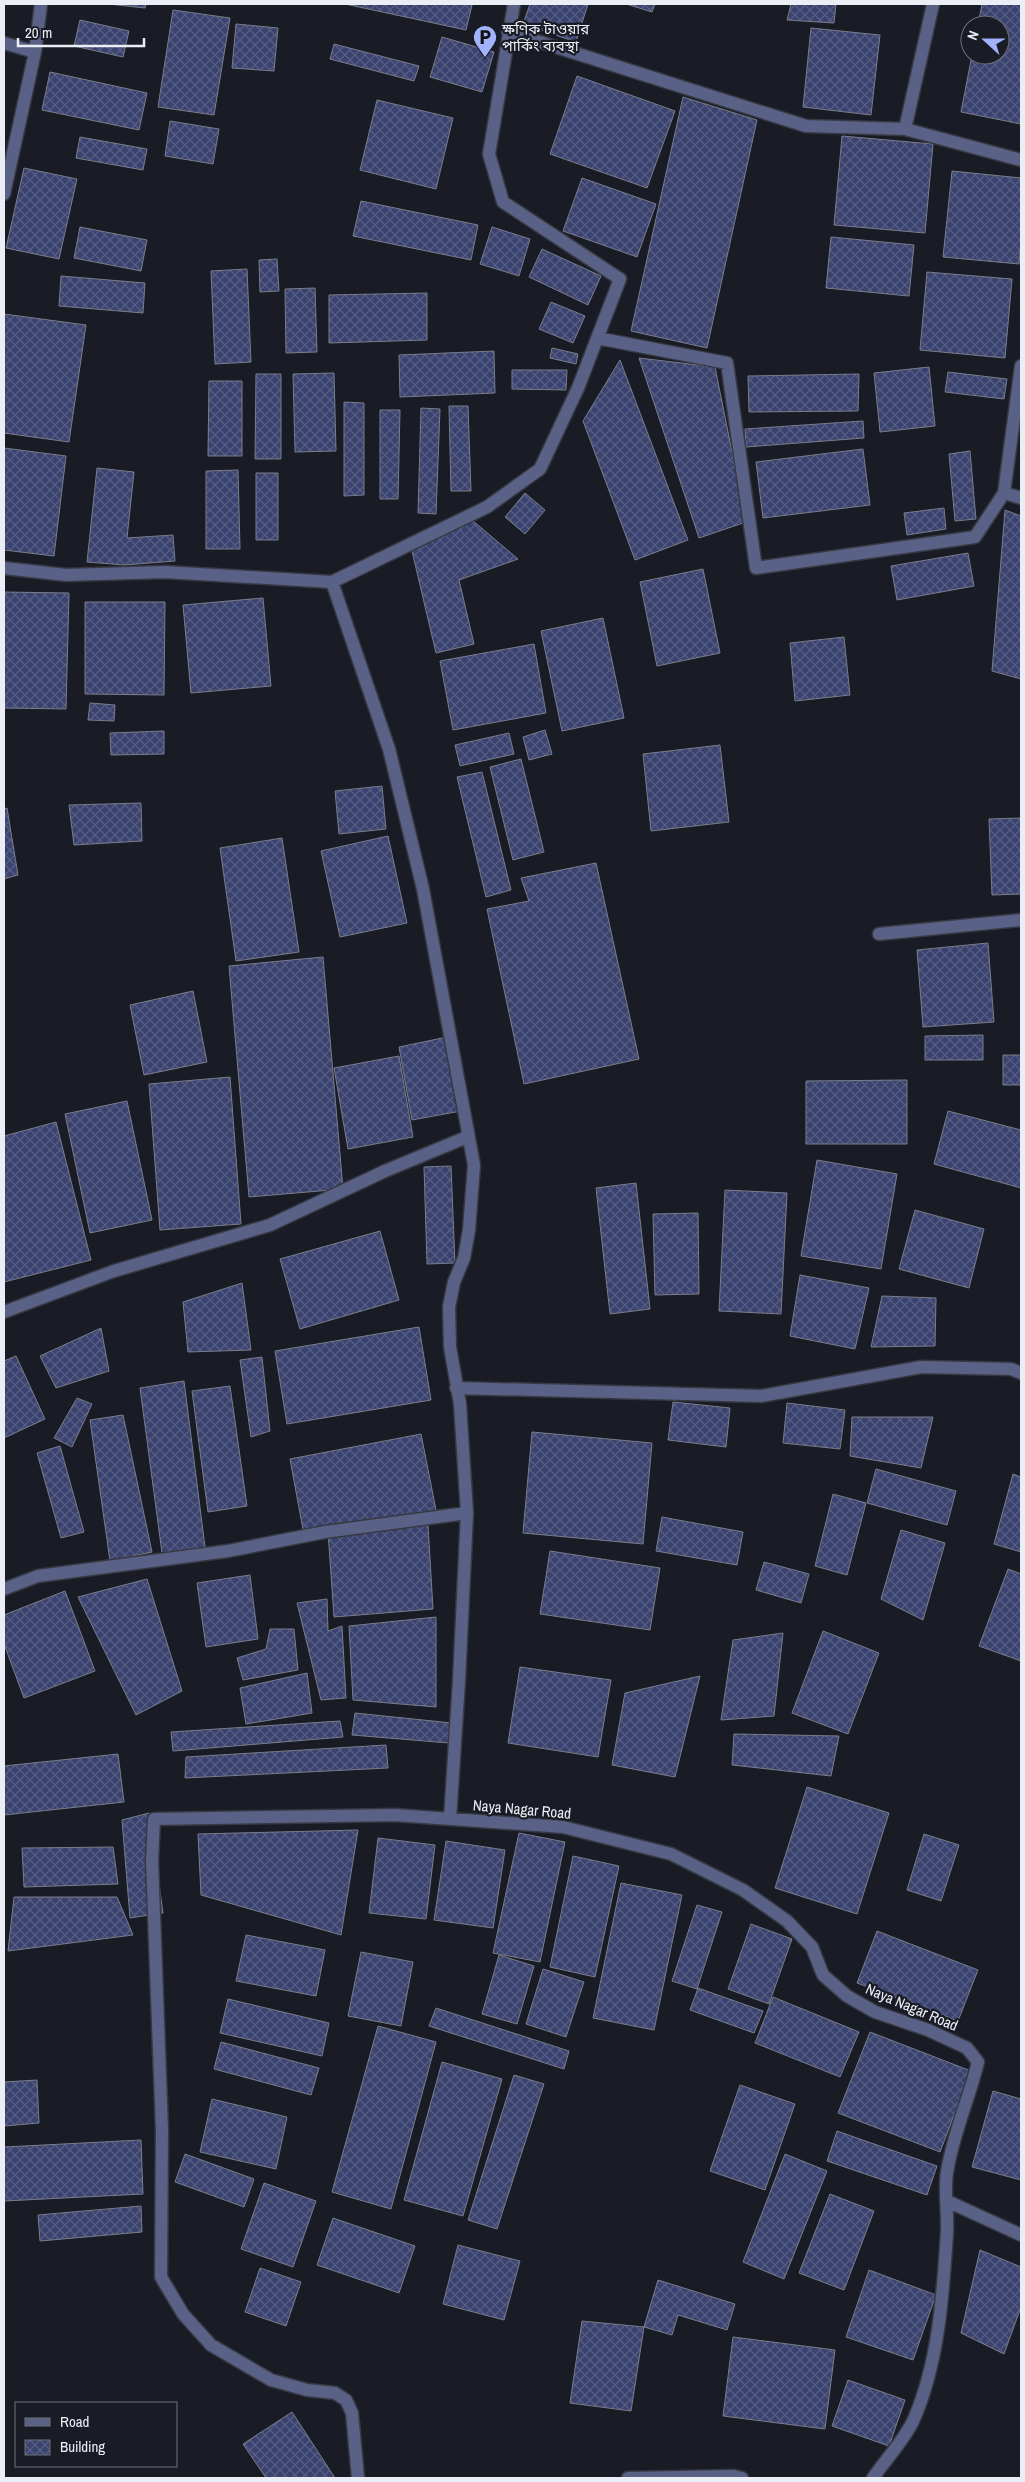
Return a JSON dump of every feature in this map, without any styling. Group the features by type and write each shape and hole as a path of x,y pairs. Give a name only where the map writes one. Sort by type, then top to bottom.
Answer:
{"street":[{"path":"4,194 35,52 41,4"},
{"path":"4,568 66,575 165,572 332,582 487,507 540,469 578,388 620,279 503,202 489,154 514,4"},
{"path":"905,129 933,4"},
{"path":"508,32 806,126 905,129 1021,160"},
{"path":"4,43 35,52"},
{"path":"597,338 727,363 756,568 975,537 1004,493 1021,366"},
{"path":"1004,493 1021,498"},
{"path":"332,582 389,749 423,889 467,1137 474,1165 469,1230 464,1258 454,1282 449,1307 450,1347 460,1404 467,1513 450,1819 395,1815 154,1819 152,1861 162,2130 161,2277 183,2314 211,2345 271,2380 307,2390 335,2393 346,2400 352,2413 358,2478"},
{"path":"879,934 1021,920"},
{"path":"4,1312 114,1270 270,1225 385,1171 467,1137"},
{"path":"456,1388 761,1396 921,1367 1011,1369 1021,1373"},
{"path":"4,1589 38,1576 228,1551 325,1532 467,1513"},
{"name":"Naya Nagar Road","path":"450,1819 562,1827 671,1854 743,1890 787,1921 812,1948 823,1974 846,1996 875,2012 928,2030 967,2048 978,2062 970,2095 958,2126 947,2173 943,2286 927,2384 913,2420 874,2478"},
{"path":"947,2201 1021,2235"},
{"path":"628,2478 734,2476 742,2478"}],"building":[{"path":"108,4 146,4 145,8"},
{"path":"345,4 467,4 472,5 466,30"},
{"path":"530,4 588,4 576,42 523,24"},
{"path":"626,4 655,4 652,12"},
{"path":"791,4 836,4 834,23 787,20"},
{"path":"982,4 1021,4 1021,124 961,112 970,65 1010,65 1010,15 980,15"},
{"path":"173,10 230,18 214,115 158,107"},
{"path":"80,20 129,31 123,57 74,46"},
{"path":"236,24 278,28 274,71 232,68"},
{"path":"811,28 880,35 871,115 803,107"},
{"path":"442,37 494,52 482,92 430,77"},
{"path":"334,44 419,66 414,81 330,59"},
{"path":"50,72 147,93 139,130 42,110"},
{"path":"577,76 675,111 647,188 550,154"},
{"path":"683,97 757,120 707,348 631,331"},
{"path":"377,100 453,118 436,189 360,170"},
{"path":"170,121 219,129 213,164 165,156"},
{"path":"842,136 933,144 925,233 834,225"},
{"path":"80,137 147,149 143,170 76,158"},
{"path":"24,168 77,179 59,259 6,248"},
{"path":"952,171 1021,178 1019,264 943,257"},
{"path":"582,178 656,204 637,257 563,231"},
{"path":"361,201 478,225 471,260 353,236"},
{"path":"80,227 147,240 141,271 74,258"},
{"path":"492,227 530,239 519,276 480,264"},
{"path":"831,237 914,245 909,296 826,288"},
{"path":"542,249 601,276 588,305 529,277"},
{"path":"277,259 279,291 260,292 259,260"},
{"path":"247,269 251,362 215,364 211,271"},
{"path":"927,272 1012,279 1005,358 920,350"},
{"path":"61,276 145,283 143,313 59,306"},
{"path":"315,288 317,352 286,353 285,289"},
{"path":"427,293 427,340 329,343 329,295"},
{"path":"551,302 585,316 573,343 539,329"},
{"path":"4,314 86,325 69,442 4,433"},
{"path":"552,348 578,354 576,364 550,358"},
{"path":"494,351 495,393 400,397 399,355"},
{"path":"639,358 715,367 746,522 699,538"},
{"path":"620,360 688,540 635,560 583,421"},
{"path":"929,367 935,426 880,432 874,373"},
{"path":"512,370 567,370 566,390 512,389"},
{"path":"948,372 1007,379 1004,399 945,392"},
{"path":"334,373 336,451 295,452 293,374"},
{"path":"256,374 281,374 281,459 255,459"},
{"path":"859,374 858,411 749,412 748,376"},
{"path":"209,381 242,381 242,456 208,456"},
{"path":"344,402 364,403 364,495 344,496"},
{"path":"449,406 468,406 471,491 451,491"},
{"path":"421,408 440,409 436,514 418,513"},
{"path":"380,410 400,410 398,499 380,499"},
{"path":"863,421 864,438 746,447 745,429"},
{"path":"4,448 66,456 54,556 4,550"},
{"path":"863,449 870,505 763,518 756,462"},
{"path":"970,451 976,519 955,521 949,454"},
{"path":"97,468 134,472 127,538 173,535 175,561 124,565 87,562"},
{"path":"238,470 240,549 206,549 206,471"},
{"path":"256,473 278,473 278,540 256,540"},
{"path":"525,493 545,510 525,534 505,517"},
{"path":"944,508 946,529 907,535 904,513"},
{"path":"1005,510 1021,516 1021,679 992,671"},
{"path":"472,520 518,559 459,580 474,644 436,653 412,551"},
{"path":"968,553 974,586 897,600 891,566"},
{"path":"703,569 720,653 657,666 640,582"},
{"path":"4,592 69,593 66,709 4,708"},
{"path":"263,598 271,686 191,693 183,605"},
{"path":"85,602 165,602 164,695 85,694"},
{"path":"603,618 624,718 562,731 541,631"},
{"path":"844,637 850,695 795,701 790,643"},
{"path":"534,644 546,713 453,730 440,661"},
{"path":"90,703 115,705 114,721 88,720"},
{"path":"545,730 552,754 529,760 523,737"},
{"path":"164,731 164,754 111,755 110,733"},
{"path":"509,733 514,754 460,766 455,745"},
{"path":"720,745 729,822 651,831 643,754"},
{"path":"521,759 544,852 513,860 490,767"},
{"path":"482,772 511,890 486,897 457,777"},
{"path":"382,786 386,829 339,834 335,791"},
{"path":"141,803 142,841 74,845 69,805"},
{"path":"7,808 18,875 4,879 4,809"},
{"path":"1021,818 1021,894 992,895 989,819"},
{"path":"388,836 407,923 340,937 321,851"},
{"path":"282,838 299,952 236,961 220,848"},
{"path":"596,863 639,1059 524,1084 487,909 529,901 521,878"},
{"path":"988,943 994,1022 923,1027 917,950"},
{"path":"323,957 343,1189 249,1197 229,966"},
{"path":"193,991 207,1062 144,1075 130,1005"},
{"path":"983,1035 983,1060 925,1060 925,1036"},
{"path":"447,1037 461,1111 412,1120 399,1047"},
{"path":"1003,1055 1021,1055 1021,1085 1003,1085"},
{"path":"399,1056 413,1137 348,1149 334,1068"},
{"path":"230,1077 241,1224 160,1230 149,1084"},
{"path":"907,1080 907,1144 806,1144 806,1081"},
{"path":"127,1101 152,1220 90,1233 65,1114"},
{"path":"948,1111 1021,1130 1021,1188 934,1164"},
{"path":"56,1122 91,1260 4,1282 4,1136"},
{"path":"817,1160 897,1174 881,1269 801,1256"},
{"path":"451,1166 455,1263 427,1264 424,1167"},
{"path":"636,1183 650,1309 610,1314 596,1188"},
{"path":"725,1190 787,1193 781,1314 719,1311"},
{"path":"915,1210 984,1229 969,1288 899,1269"},
{"path":"698,1213 699,1294 655,1295 653,1214"},
{"path":"380,1231 399,1300 300,1329 280,1259"},
{"path":"800,1275 869,1288 855,1349 790,1336"},
{"path":"242,1283 251,1350 188,1352 183,1302"},
{"path":"882,1296 936,1298 935,1346 871,1347"},
{"path":"419,1327 431,1400 287,1424 275,1351"},
{"path":"101,1328 109,1371 56,1388 40,1356"},
{"path":"16,1356 45,1419 4,1438 4,1361"},
{"path":"262,1357 270,1431 251,1437 240,1360"},
{"path":"184,1381 205,1547 162,1553 140,1388"},
{"path":"230,1386 247,1506 208,1512 192,1391"},
{"path":"77,1398 92,1404 72,1447 54,1438"},
{"path":"673,1402 730,1408 726,1447 668,1440"},
{"path":"787,1403 845,1410 840,1449 783,1443"},
{"path":"123,1415 152,1552 110,1561 90,1420"},
{"path":"852,1417 933,1417 921,1468 850,1456"},
{"path":"532,1432 652,1443 643,1544 523,1533"},
{"path":"421,1434 436,1510 304,1535 290,1459"},
{"path":"60,1446 84,1532 61,1538 37,1453"},
{"path":"876,1469 956,1491 947,1525 867,1503"},
{"path":"1013,1474 1021,1477 1021,1552 994,1544"},
{"path":"833,1494 866,1503 847,1575 815,1566"},
{"path":"662,1517 743,1532 737,1565 656,1551"},
{"path":"428,1525 433,1609 334,1617 328,1532"},
{"path":"901,1530 945,1543 923,1620 881,1599"},
{"path":"550,1551 660,1568 650,1630 540,1614"},
{"path":"764,1562 809,1574 801,1603 756,1590"},
{"path":"1008,1569 1021,1574 1021,1661 979,1646"},
{"path":"250,1575 258,1639 206,1647 197,1583"},
{"path":"147,1579 182,1691 136,1715 78,1597"},
{"path":"65,1591 95,1671 24,1698 4,1644 4,1615"},
{"path":"327,1599 328,1631 342,1626 346,1698 321,1700 297,1603"},
{"path":"436,1617 436,1707 353,1700 349,1626"},
{"path":"270,1629 294,1629 298,1670 243,1680 237,1658 266,1649"},
{"path":"823,1631 879,1653 848,1734 792,1713"},
{"path":"783,1633 774,1716 721,1720 733,1640"},
{"path":"520,1667 611,1680 598,1757 508,1743"},
{"path":"307,1673 312,1713 246,1724 240,1688"},
{"path":"700,1676 675,1777 612,1765 625,1693"},
{"path":"355,1713 452,1723 449,1743 352,1735"},
{"path":"340,1721 343,1737 173,1751 171,1732"},
{"path":"734,1734 839,1736 831,1776 732,1765"},
{"path":"386,1745 388,1768 185,1778 186,1757"},
{"path":"118,1754 124,1802 4,1815 4,1766"},
{"path":"807,1787 889,1813 857,1914 775,1888"},
{"path":"149,1813 163,1913 130,1918 122,1820"},
{"path":"358,1830 341,1935 201,1895 198,1834"},
{"path":"519,1833 565,1842 540,1962 493,1953"},
{"path":"924,1834 959,1845 941,1901 907,1890"},
{"path":"378,1838 435,1845 426,1919 369,1913"},
{"path":"446,1841 505,1850 493,1928 434,1920"},
{"path":"113,1847 118,1884 24,1887 22,1848"},
{"path":"573,1856 619,1866 595,1977 550,1967"},
{"path":"621,1883 682,1895 654,2030 593,2018"},
{"path":"14,1897 117,1897 133,1935 8,1951"},
{"path":"697,1905 722,1912 697,1989 672,1981"},
{"path":"751,1924 792,1939 769,2004 728,1989"},
{"path":"877,1931 978,1970 958,2021 857,1983"},
{"path":"246,1935 325,1950 316,1996 236,1981"},
{"path":"361,1952 413,1962 401,2026 348,2016"},
{"path":"499,1955 534,1966 517,2024 482,2014"},
{"path":"543,1969 584,1982 566,2037 526,2024"},
{"path":"698,1988 763,2011 754,2033 690,2010"},
{"path":"773,1997 859,2032 840,2077 755,2043"},
{"path":"228,1999 329,2023 322,2056 220,2033"},
{"path":"436,2008 569,2051 564,2069 429,2026"},
{"path":"378,2026 436,2042 391,2209 332,2192"},
{"path":"870,2032 971,2071 940,2152 838,2113"},
{"path":"221,2042 319,2068 311,2095 214,2069"},
{"path":"442,2062 502,2079 463,2216 404,2200"},
{"path":"514,2075 544,2084 497,2229 468,2220"},
{"path":"37,2080 39,2123 4,2126 4,2082"},
{"path":"740,2085 795,2104 765,2190 710,2171"},
{"path":"993,2091 1021,2099 1021,2180 972,2167"},
{"path":"212,2099 287,2117 276,2169 200,2152"},
{"path":"837,2131 937,2166 927,2195 827,2161"},
{"path":"141,2140 143,2194 4,2201 4,2147"},
{"path":"185,2154 254,2179 244,2207 175,2182"},
{"path":"785,2154 827,2171 784,2279 743,2262"},
{"path":"264,2183 316,2201 293,2267 241,2249"},
{"path":"830,2194 874,2211 844,2290 799,2273"},
{"path":"141,2206 142,2232 40,2241 38,2215"},
{"path":"333,2218 415,2246 399,2293 317,2265"},
{"path":"458,2245 520,2261 504,2320 443,2304"},
{"path":"980,2250 1021,2267 1021,2307 1004,2354 961,2333"},
{"path":"260,2268 301,2282 286,2326 245,2312"},
{"path":"869,2270 936,2295 913,2360 846,2337"},
{"path":"658,2280 735,2304 727,2330 678,2315 672,2335 644,2327"},
{"path":"582,2321 644,2327 631,2411 570,2403"},
{"path":"733,2337 835,2350 825,2429 723,2416"},
{"path":"848,2380 905,2400 889,2446 832,2426"},
{"path":"292,2412 335,2478 266,2478 243,2444"}],"place":[{"name":"ক্ষণিক টাওয়ার পার্কিং ব্যবস্থা","path":"485,58"}]}
